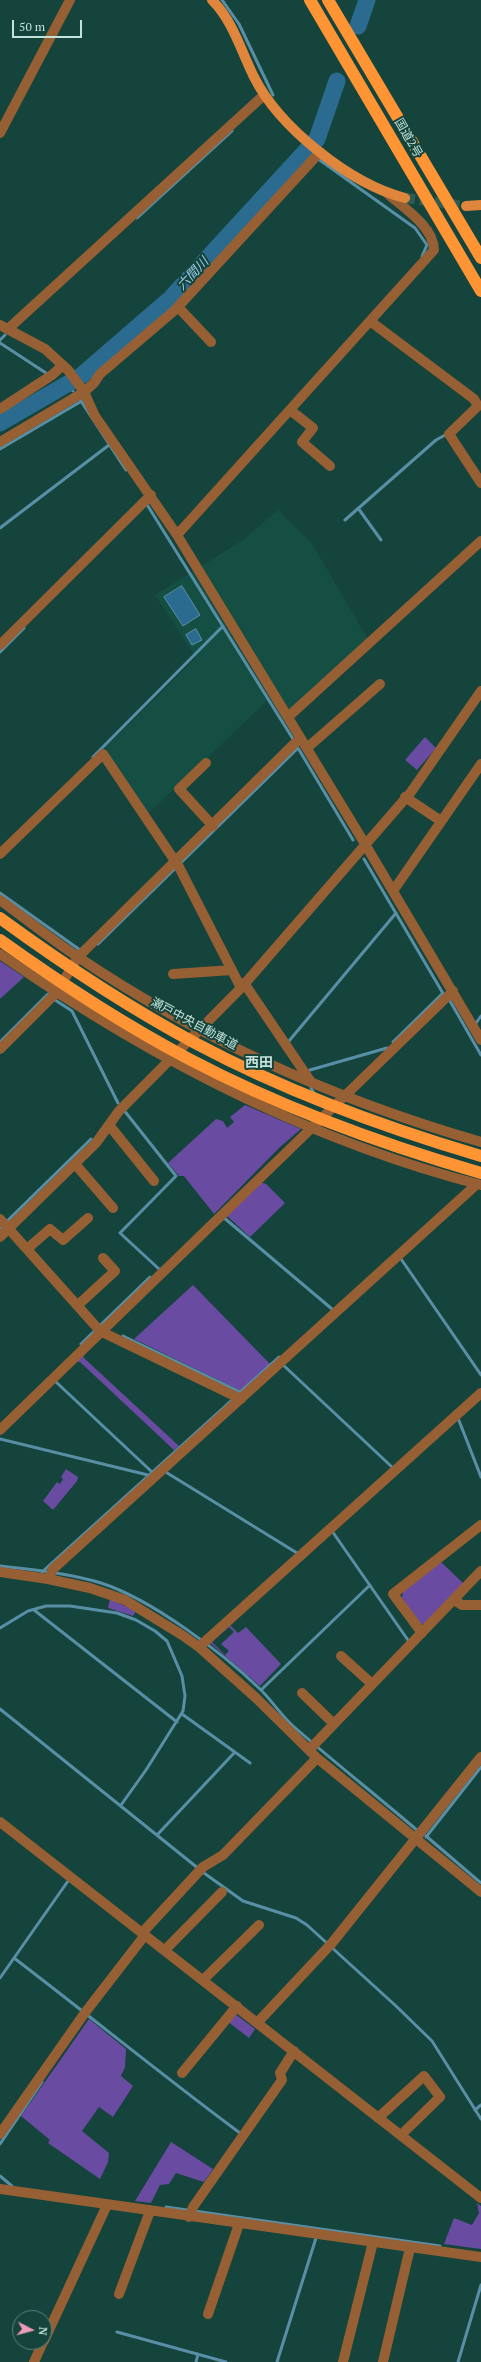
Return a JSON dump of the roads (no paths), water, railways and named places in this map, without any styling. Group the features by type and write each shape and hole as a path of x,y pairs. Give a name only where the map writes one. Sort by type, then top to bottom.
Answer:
{"highway":[{"name":"国道2号","path":"310,0 481,291"},
{"name":"国道2号","path":"328,0 481,258"},
{"name":"瀬戸中央自動車道","path":"0,918 44,950 145,1014 243,1067 317,1100 374,1122 481,1156"},
{"path":"0,940 85,998 189,1059 310,1115 382,1142 476,1182"}],"main road":[{"path":"212,0 229,21 264,95 317,154 388,194 405,198"},
{"path":"466,206 481,205"}],"street":[{"path":"0,133 70,0"},
{"path":"264,95 4,327 46,349 66,367 83,391 96,416 177,535 453,992 478,1027 481,1040"},
{"path":"0,442 94,383 100,374 178,307 317,154"},
{"path":"177,535 434,250 434,243 424,226 388,194"},
{"path":"178,307 211,342"},
{"path":"370,321 474,399 478,406 449,434 481,483"},
{"path":"0,409 66,367"},
{"path":"290,410 313,428 302,442 330,466"},
{"path":"0,645 151,495"},
{"path":"288,717 481,542"},
{"path":"307,748 380,684"},
{"path":"0,1236 4,1224 74,1164 96,1143 119,1111 242,985 405,797 481,691"},
{"path":"0,1049 56,993 78,957 178,862 300,738"},
{"path":"0,854 103,754 178,862 232,970 311,1082"},
{"path":"206,763 179,789 213,826"},
{"path":"393,891 481,764"},
{"path":"405,797 441,821"},
{"path":"0,900 78,957 150,1002 278,1069 406,1119 481,1142"},
{"path":"0,954 56,993 169,1060 311,1128 411,1165 476,1182"},
{"path":"173,974 232,970"},
{"path":"0,1430 101,1328 221,1216 453,992"},
{"path":"109,1125 154,1181"},
{"path":"74,1164 113,1208"},
{"path":"50,1575 398,1256 476,1182"},
{"path":"27,1249 50,1229 63,1240 88,1218"},
{"path":"4,1224 101,1328 241,1399"},
{"path":"78,1305 115,1271 103,1258"},
{"path":"202,1643 481,1393"},
{"path":"422,1633 393,1594 481,1525"},
{"path":"0,1572 50,1575 125,1600 202,1643 312,1746 317,1758 417,1838 481,1892"},
{"path":"312,1746 481,1572"},
{"path":"454,1600 462,1604 481,1605"},
{"path":"341,1656 372,1684"},
{"path":"302,1693 334,1724"},
{"path":"258,2022 330,1945 481,1757"},
{"path":"0,2134 85,2012 143,1936 200,1870 223,1855 317,1758"},
{"path":"0,1822 143,1936 165,1950 258,2022 481,2198"},
{"path":"165,1950 222,1892"},
{"path":"203,1980 259,1925"},
{"path":"182,2073 237,2006"},
{"path":"189,2217 193,2207 282,2080 280,2073 294,2051"},
{"path":"378,2118 424,2076 440,2097 401,2135"},
{"path":"0,2189 189,2217 481,2257"},
{"path":"52,2324 107,2205"},
{"path":"118,2294 150,2211"},
{"path":"208,2314 239,2224"},
{"path":"343,2362 373,2242"},
{"path":"383,2362 410,2248"},
{"path":"34,2362 40,2350"}],"water":[{"path":"182,586 200,615 183,626 164,597"},
{"path":"196,629 202,640 192,645 186,635"}],"waterway":[{"path":"222,0 239,24 273,95"},
{"name":"六間川","path":"358,26 367,0"},
{"name":"六間川","path":"0,423 81,376 170,299 317,139 337,81"},
{"path":"137,218 232,131"},
{"path":"307,151 415,228 427,245"},
{"path":"422,256 427,245"},
{"path":"0,340 5,335"},
{"path":"0,343 46,373"},
{"name":"六間川","path":"68,384 73,391"},
{"name":"六間川","path":"53,385 56,391"},
{"path":"79,398 126,470"},
{"path":"0,449 80,402"},
{"path":"345,520 436,440 447,434"},
{"path":"0,528 109,445"},
{"path":"146,503 293,739"},
{"path":"358,508 381,540"},
{"path":"93,757 223,626"},
{"path":"0,652 24,628"},
{"path":"298,748 353,840"},
{"path":"98,944 298,748"},
{"path":"364,859 444,995"},
{"path":"0,893 80,950"},
{"path":"289,1041 396,913"},
{"path":"393,1042 443,993"},
{"path":"0,1042 48,994"},
{"path":"55,1000 72,1011 118,1103"},
{"path":"450,1001 481,1055"},
{"path":"476,1023 481,1016"},
{"path":"310,1070 387,1048"},
{"path":"311,1088 315,1095"},
{"path":"123,1109 176,1176 120,1233 159,1269"},
{"path":"0,1228 91,1139"},
{"path":"223,1217 332,1309"},
{"path":"399,1256 481,1375"},
{"path":"81,1344 150,1277"},
{"path":"123,1336 240,1392"},
{"path":"239,1393 279,1357"},
{"path":"281,1363 392,1467"},
{"path":"56,1382 152,1472"},
{"path":"42,1572 232,1400"},
{"path":"458,1418 481,1477"},
{"path":"0,1439 148,1475"},
{"path":"164,1471 297,1553"},
{"path":"332,1531 410,1643"},
{"path":"0,1566 64,1574 101,1583 142,1601 164,1614 207,1644 245,1675 265,1694 293,1726 418,1831"},
{"path":"261,1690 370,1585"},
{"path":"0,1628 28,1611 46,1606 70,1606 117,1613 136,1620 155,1631 167,1641 182,1676 185,1696 183,1711 146,1770 121,1805"},
{"path":"34,1610 177,1722"},
{"path":"0,1709 204,1873 243,1901 296,1918 307,1925 432,2041 481,2119"},
{"path":"182,1714 250,1763"},
{"path":"157,1835 235,1752"},
{"path":"426,1837 481,1767"},
{"path":"426,1836 481,1883"},
{"path":"0,1978 68,1881"},
{"path":"14,1958 240,2133"},
{"path":"0,2144 42,2082"},
{"path":"475,2110 481,2105"},
{"path":"0,2176 12,2186"},
{"path":"166,2207 440,2246"},
{"path":"277,2362 316,2238"},
{"path":"458,2362 481,2285"},
{"path":"117,2332 226,2362"},
{"path":"196,2362 198,2354"}],"tunnel":[{"path":"405,198 466,206"}],"district":[{"name":"西田","path":"259,1063"}]}
